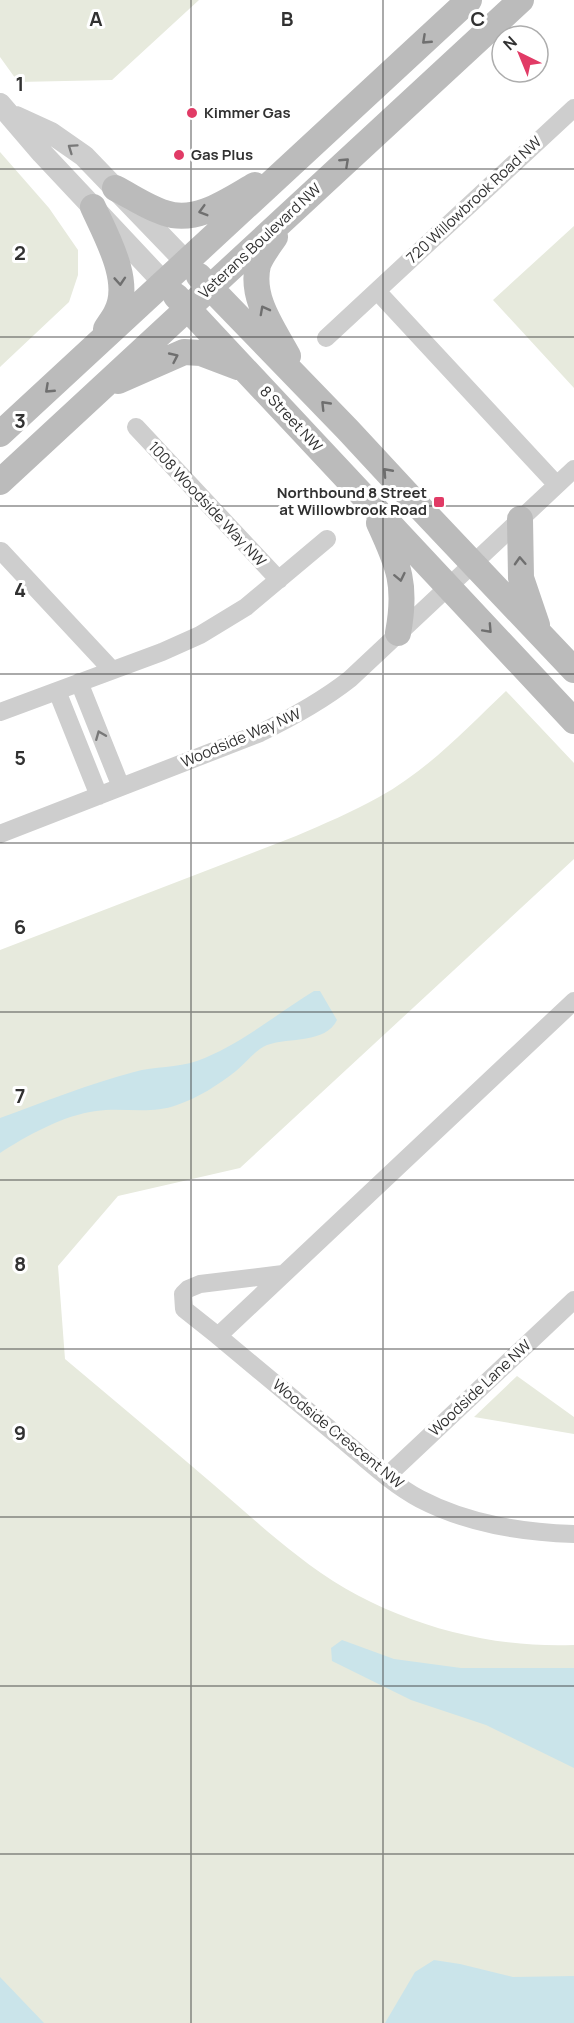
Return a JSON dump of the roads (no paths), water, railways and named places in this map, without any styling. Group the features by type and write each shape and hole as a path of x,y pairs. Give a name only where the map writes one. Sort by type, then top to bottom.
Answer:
{"main road":[{"path":"0,434 469,0"},
{"name":"Veterans Boulevard NW","path":"0,482 521,0"},
{"path":"115,188 165,214 188,216 213,209 292,165"},
{"path":"92,349 117,311 122,283 117,262 93,207"},
{"path":"287,216 259,263 256,281 258,298 301,380"},
{"name":"8 Street NW","path":"186,262 301,380 574,670"},
{"name":"8 Street NW","path":"164,283 574,721"},
{"path":"101,388 184,352 201,353 244,369"},
{"path":"370,504 401,574 403,608 398,633"},
{"path":"520,519 521,578 542,636"}],"street":[{"name":"8 Street NW","path":"5,110 51,133 84,156 186,262"},
{"name":"8 Street NW","path":"5,110 42,153 164,283"},
{"name":"720 Willowbrook Road NW","path":"326,338 573,110"},
{"path":"377,291 556,485"},
{"name":"1008 Woodside Way NW","path":"136,427 279,580"},
{"name":"Woodside Way NW","path":"0,834 260,733 296,716 325,698 350,679 574,469"},
{"name":"1008 Woodside Way NW","path":"0,712 201,635 237,613 327,539"},
{"path":"1,551 112,670"},
{"path":"79,682 121,787"},
{"path":"57,691 99,796"},
{"path":"218,1336 574,1001"},
{"name":"Woodside Crescent NW","path":"283,1274 200,1284 183,1294 184,1309 387,1476 419,1498 457,1514 499,1527 540,1533 574,1534"},
{"name":"Woodside Lane NW","path":"387,1476 574,1300"}],"water":[{"path":"314,991 320,991 337,1020 324,1033 267,1045 222,1081 185,1102 157,1110 106,1110 84,1113 46,1127 0,1153 0,1118 117,1077 142,1070 197,1061 228,1047"},
{"path":"342,1640 394,1659 461,1668 574,1668 574,1768 486,1725 411,1700 332,1661 331,1648"},
{"path":"434,1960 513,1977 574,1976 574,2023 385,2023 415,1972"},
{"path":"0,1977 44,2023 0,2023"}],"place":[{"name":"Kimmer Gas","path":"192,113"},
{"name":"Gas Plus","path":"179,155"},
{"name":"Northbound 8 Street at Willowbrook Road","path":"439,502"}]}
